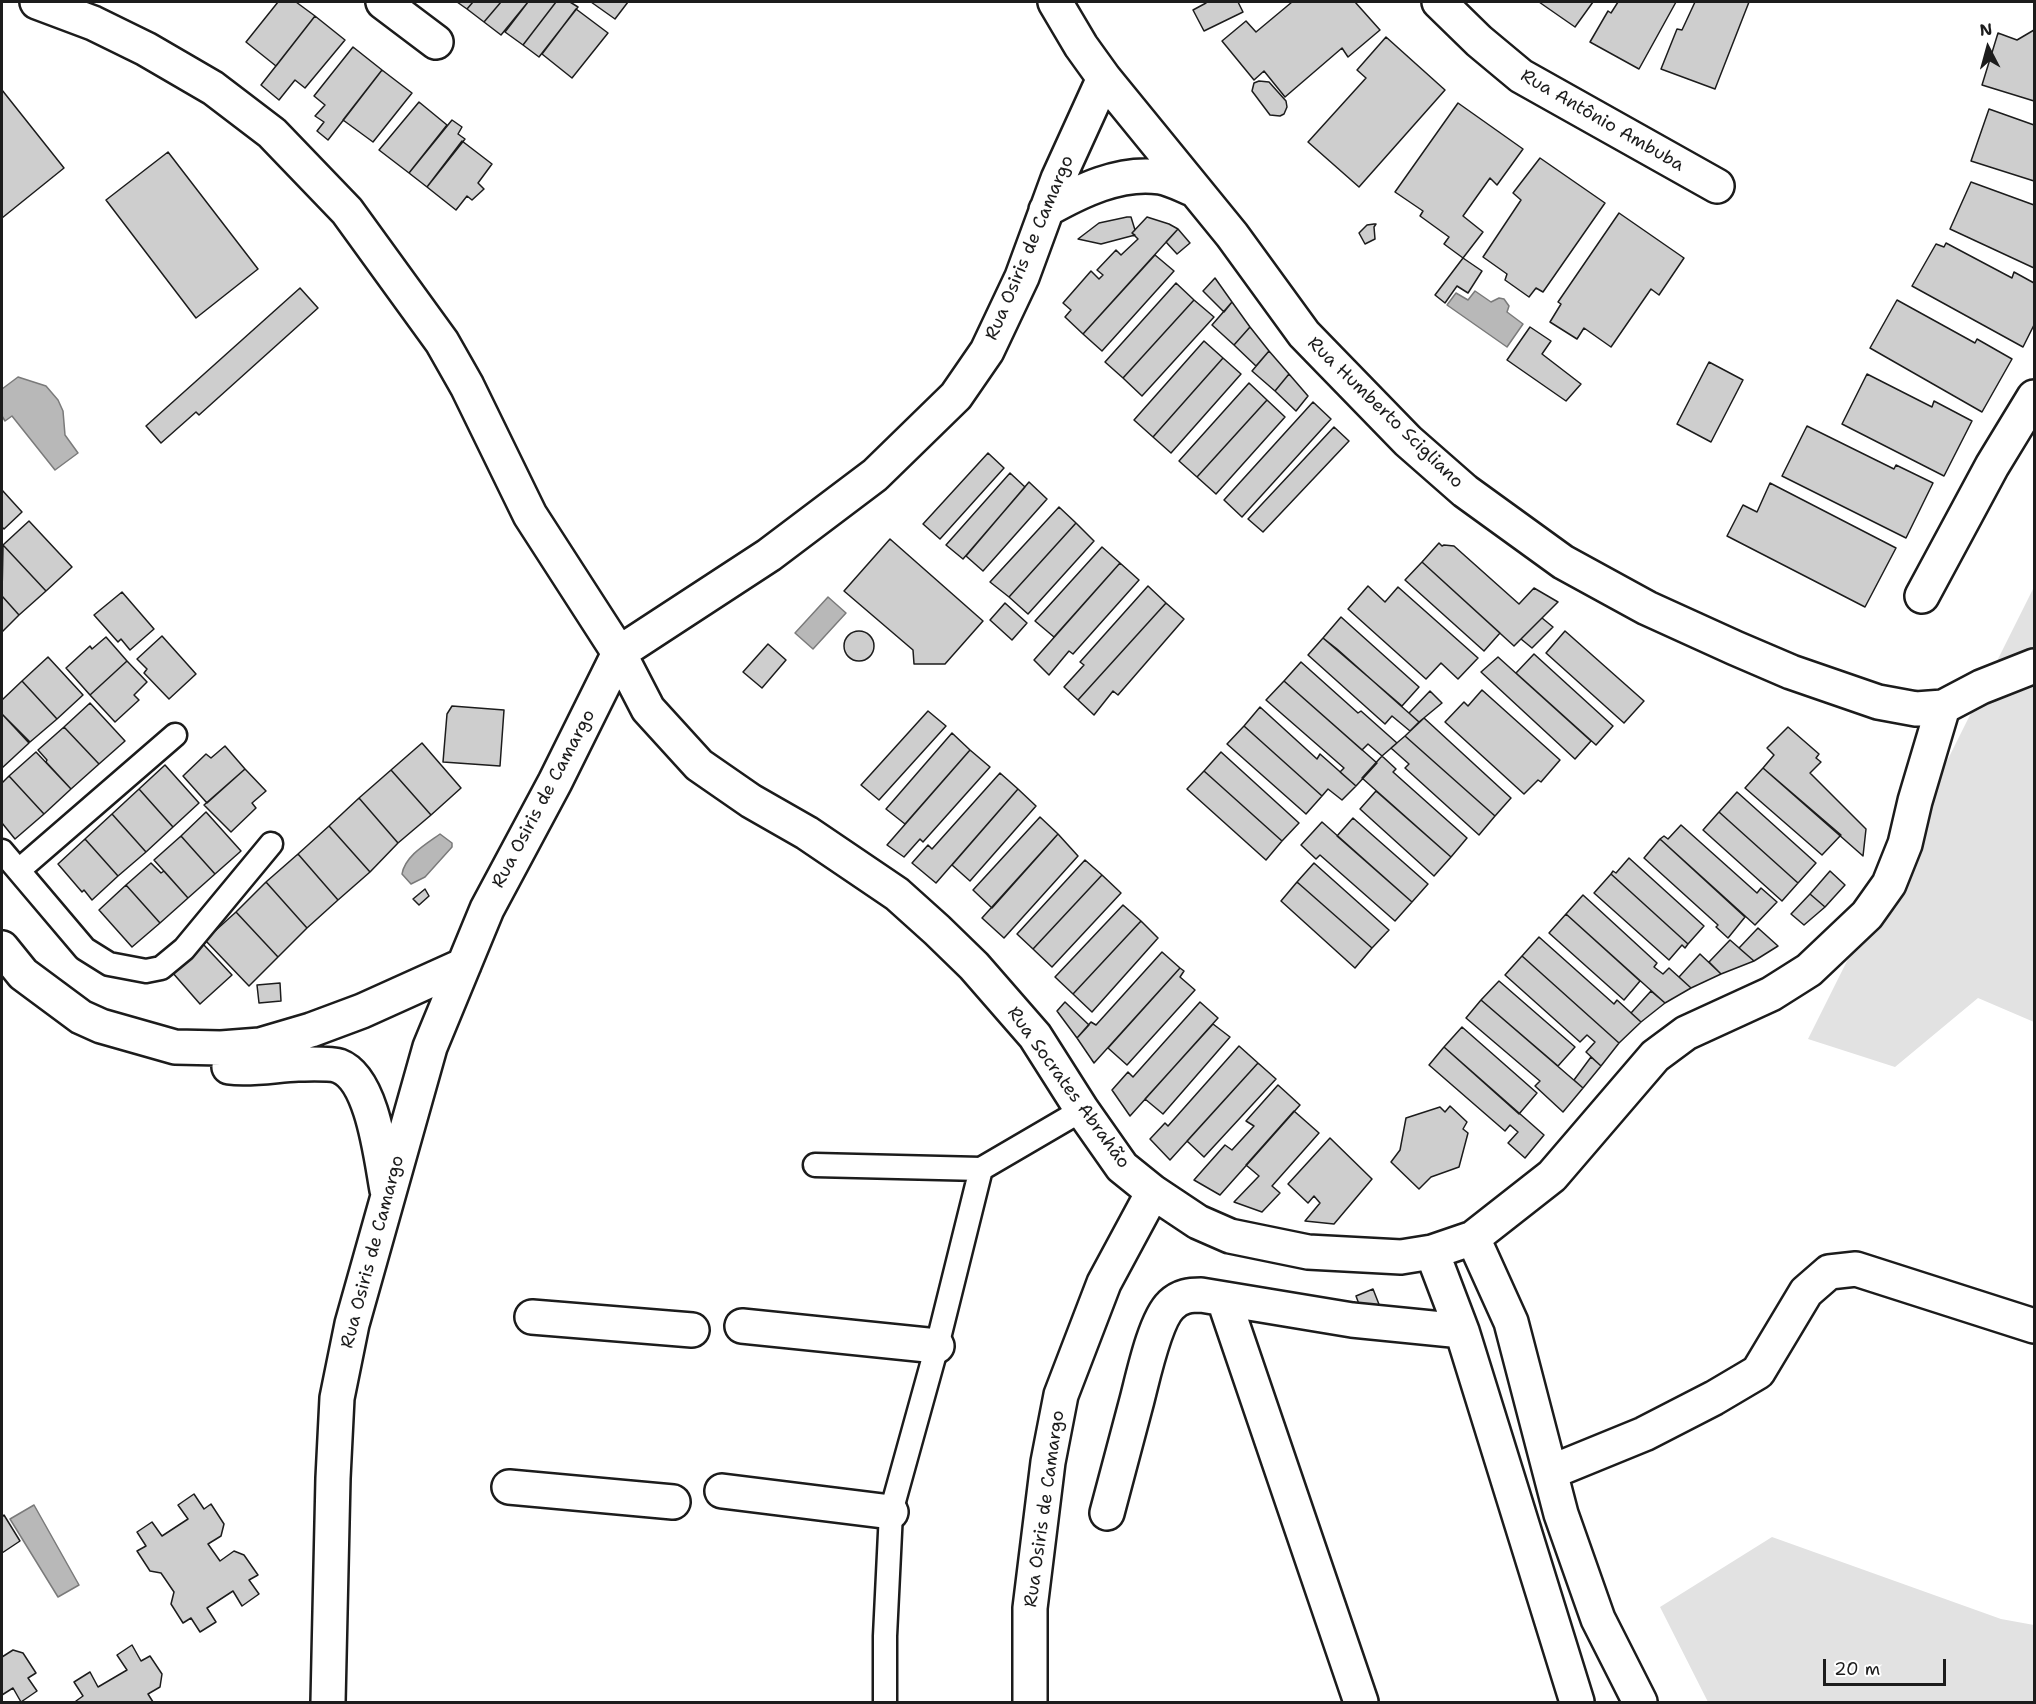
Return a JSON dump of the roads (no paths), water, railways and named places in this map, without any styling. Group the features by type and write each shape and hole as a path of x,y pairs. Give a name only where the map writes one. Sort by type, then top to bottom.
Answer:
{"street":[{"name":"Rua Socrates Abrahão","path":"37,2 103,28 146,49 213,87 272,133 347,211 442,342 530,515 619,653 648,708 699,765 751,801 807,833 888,888 938,930 974,966 1035,1036 1122,1167 1153,1192 1198,1222 1230,1236 1308,1252 1401,1257 1432,1252 1473,1239 1552,1176 1655,1056 1686,1033 1771,994 1809,970 1867,915 1889,884 1905,844 1915,801 1943,707"},
{"path":"382,2 436,42"},
{"name":"Rua Humberto Scigliano","path":"1054,2 1104,78 1232,236 1304,334 1408,441 1465,491 1563,562 1647,608 1791,672 1878,702 1916,709 1943,707 1981,687 2034,666"},
{"name":"Rua Antônio Ambuba","path":"1439,2 1479,41 1521,76 1717,186"},
{"name":"Rua Osiris de Camargo","path":"328,1702 331,1520 337,1398 352,1323 430,1047 487,909 555,783 619,653 769,555 875,475 956,396 987,351 1022,277 1046,210 1104,78"},
{"path":"1046,210 1077,193 1107,182 1136,177 1161,177 1195,190"},
{"path":"1922,596 1992,466 2034,397"},
{"path":"2,948 23,974 81,1017 101,1026 175,1047 208,1064 233,1068 303,1064 339,1066 355,1077 364,1090 371,1112 388,1196"},
{"path":"175,1047 220,1048 260,1045 311,1030 362,1011 464,965"},
{"name":"Rua Osiris de Camargo","path":"1030,1702 1030,1608 1048,1462 1061,1395 1104,1283 1153,1192"},
{"path":"1473,1239 1511,1322 1561,1514 1598,1619 1640,1702"},
{"path":"1432,1252 1462,1331 1577,1702"},
{"path":"1551,1472 1644,1434 1714,1398 1758,1372 1806,1292 1830,1272 1856,1269 2034,1326"},
{"path":"1107,1513 1149,1357 1162,1318 1170,1305 1189,1295 1214,1297 1352,1320 1462,1331"},
{"path":"1224,1300 1361,1702"},
{"path":"532,1317 692,1330"},
{"path":"742,1326 937,1346"},
{"path":"509,1487 673,1502"},
{"path":"722,1491 891,1512"}],"lane":[{"path":"18,870 175,735"},
{"path":"2,851 85,949 109,964 146,971 160,968 184,949 271,844"},
{"path":"815,1165 981,1169 1082,1110"},
{"path":"885,1702 885,1636 891,1512 937,1346 981,1169"}]}
